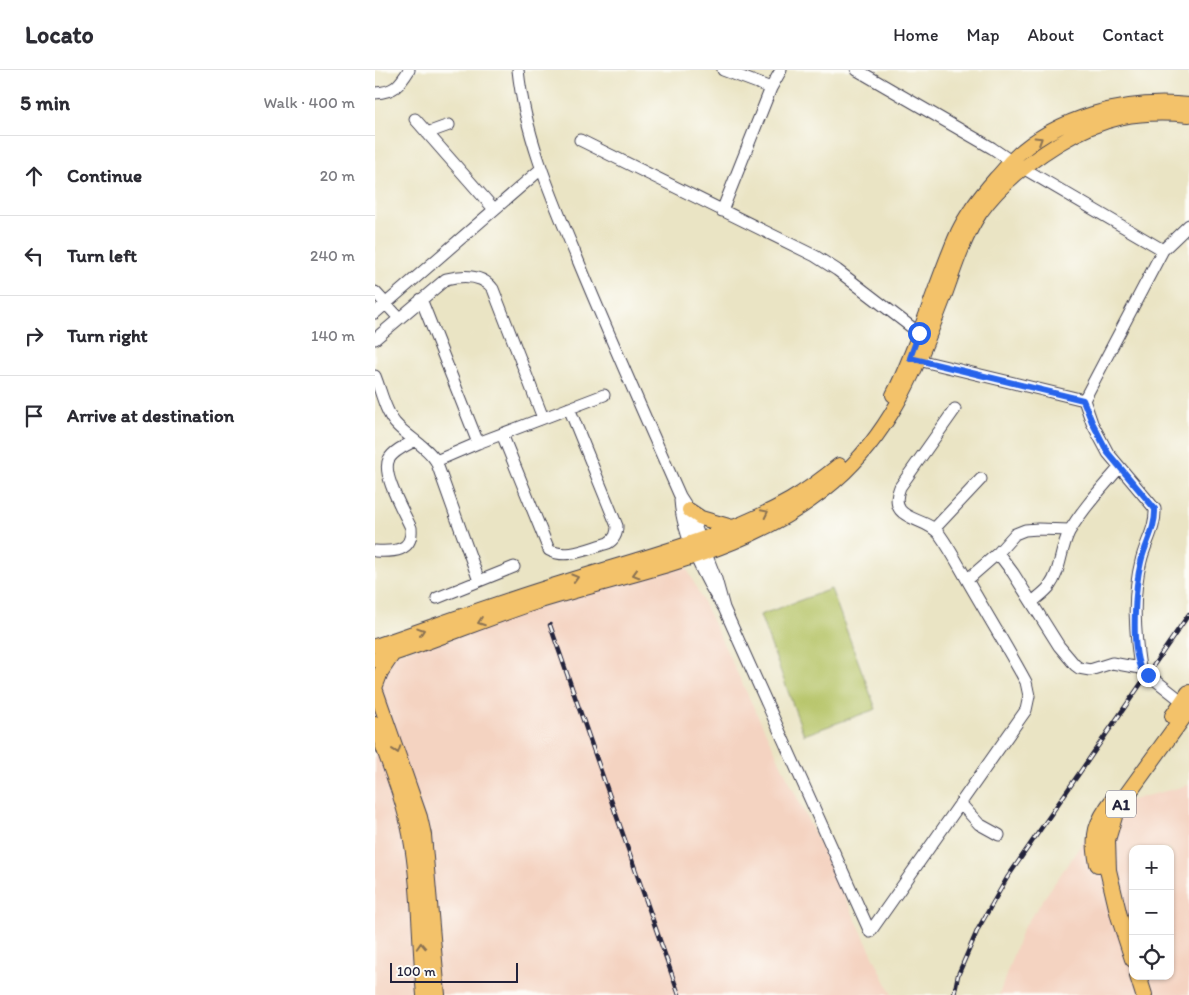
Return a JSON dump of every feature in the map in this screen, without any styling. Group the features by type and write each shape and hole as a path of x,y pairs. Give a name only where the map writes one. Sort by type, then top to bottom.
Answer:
{"highway":[{"name":"A1","path":"1129,947 1119,916 1099,868 1095,839 1098,822 1187,701"},
{"path":"1139,980 1144,995"}],"main road":[{"path":"375,660 534,603 701,554 766,527 791,514 845,472 868,448 885,426 900,400 914,359 968,235 980,213 1036,141 1065,124 1114,108 1153,103 1189,105"},
{"path":"375,646 550,586 696,540 761,515 791,500 841,464 880,417 914,359 919,333 946,261 959,230 979,198 1017,165 1071,136 1116,118 1155,113 1189,115"},
{"path":"689,510 701,518 732,527"},
{"path":"393,654 381,672 375,688 401,782"},
{"path":"375,724 401,782 420,817 420,858 426,926 438,995"},
{"path":"423,993 426,926"}],"street":[{"path":"375,93 388,93 400,84 409,70"},
{"path":"518,70 525,107 541,169 615,352 680,496 689,510 696,540"},
{"path":"723,70 771,88"},
{"path":"722,211 771,88 781,70"},
{"path":"857,70 876,75 1017,165 1163,250"},
{"path":"415,119 494,209"},
{"path":"427,133 449,125"},
{"path":"580,140 815,256 837,270 919,333"},
{"path":"375,312 541,169"},
{"path":"1083,400 1163,250 1189,224"},
{"path":"375,339 446,279 457,277 480,278 493,289 543,418"},
{"path":"375,292 399,318"},
{"path":"421,299 479,443"},
{"path":"914,359 1083,400"},
{"path":"375,376 389,414 396,424 414,441 426,448 436,461 479,581"},
{"path":"436,461 604,395"},
{"path":"1083,400 1108,453 1155,509 1154,524 1141,560 1136,591 1137,647 1140,668"},
{"path":"502,434 549,550 555,553 567,554 607,543 615,537 617,526 569,408"},
{"path":"680,496 681,506 701,554 718,585 724,608 870,932 1025,710 1029,696 1026,682 950,550 935,528 905,516 897,504 900,487 955,409"},
{"path":"375,551 397,551 410,540 411,528 388,477 387,467 390,457 414,441"},
{"path":"1032,602 1044,592 1054,578 1061,550 1070,530 1090,502 1119,468"},
{"path":"935,528 981,479"},
{"path":"967,580 999,553 1015,534 1025,530 1070,530"},
{"path":"999,553 1059,646 1079,668 1095,670 1112,663 1140,668 1187,701"},
{"path":"437,598 514,567"},
{"path":"960,803 979,824 999,835"}],"shaded area":[{"path":"683,560 892,995 375,995 375,660"},
{"path":"1189,785 1189,995 999,995 1022,930 1108,806"}],"green space":[{"path":"831,589 876,709 804,735 760,615"}],"railway":[{"path":"954,995 958,975 978,929 1007,878 1189,614"},
{"path":"550,625 679,995"}],"route":[{"path":"919,333 910,358 1083,400 1108,453 1127,478 1155,509 1154,524 1141,560 1136,591 1137,647 1140,668 1148,675"}]}
